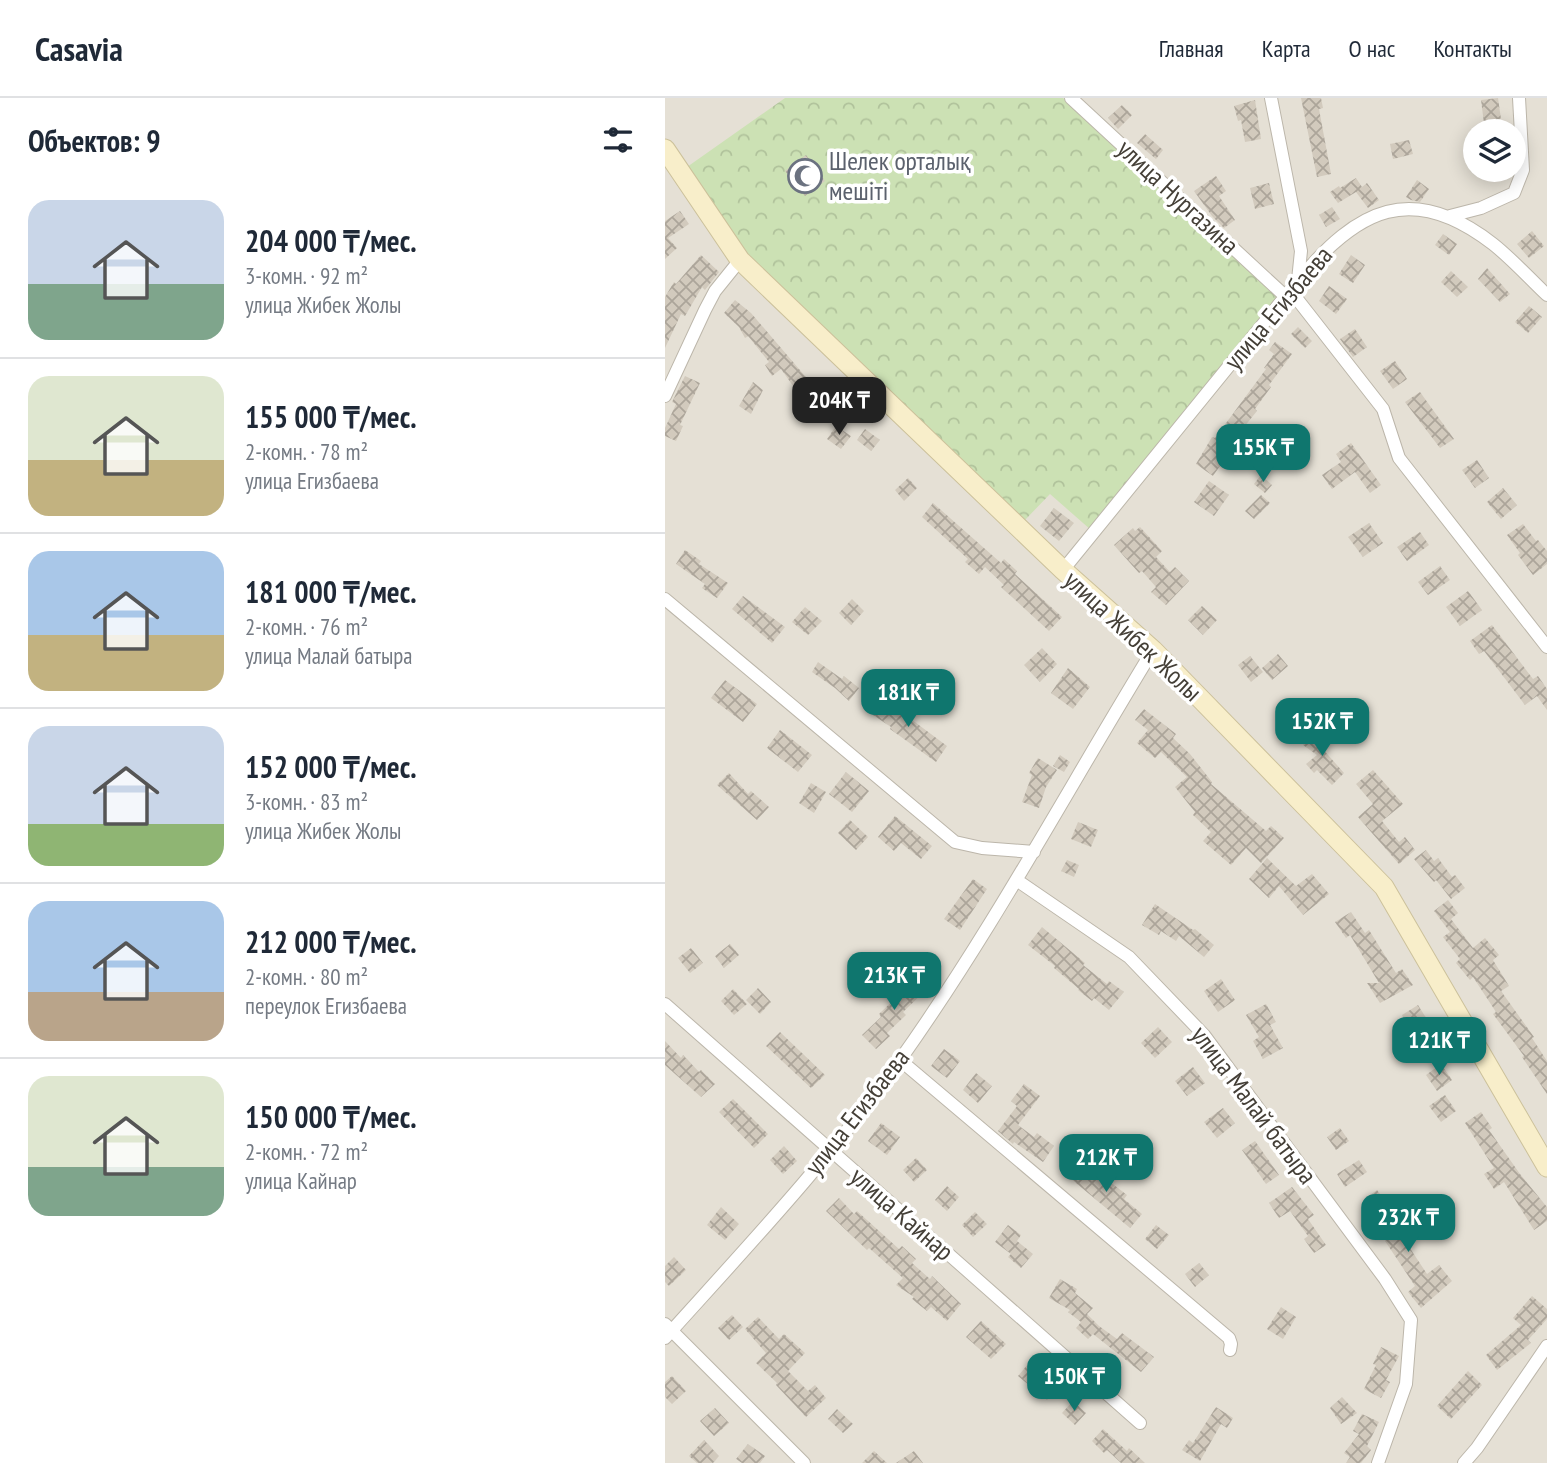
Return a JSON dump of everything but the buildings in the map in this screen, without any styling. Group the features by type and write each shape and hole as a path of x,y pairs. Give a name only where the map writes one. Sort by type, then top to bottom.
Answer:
{"main road":[{"name":"улица Жибек Жолы","path":"665,149 740,260 1063,570 1153,650 1384,887 1547,1167"}],"street":[{"name":"улица Нургазина","path":"1071,98 1291,289 1383,409 1399,458 1547,647"},
{"path":"1271,98 1301,251 1291,289"},
{"path":"1450,216 1481,208 1514,193 1523,170 1519,98"},
{"name":"улица Егизбаева","path":"1063,570 1291,289 1323,251 1343,233 1368,219 1393,210 1420,208 1450,216 1493,244 1547,295"},
{"path":"665,396 715,291 740,260"},
{"path":"665,599 955,842 982,848 1034,852"},
{"name":"улица Егизбаева","path":"667,1331 768,1224 900,1060 1018,881 1091,751 1153,650"},
{"name":"улица Малай батыра","path":"1018,881 1129,957 1204,1035 1385,1279 1411,1320 1406,1384 1378,1463"},
{"name":"улица Кайнар","path":"665,1004 1140,1423"},
{"path":"900,1060 1229,1338 1230,1350"},
{"path":"667,1331 804,1463"},
{"path":"1464,1463 1547,1346"}],"shaded area":[{"path":"665,98 1547,98 1547,1463 665,1463"}],"green space":[{"path":"785,98 1063,98 1283,298 1091,530 1050,494 1025,520 746,254 687,167"}],"place":[{"name":"Шелек орталық мешіті","path":"805,176"}]}
